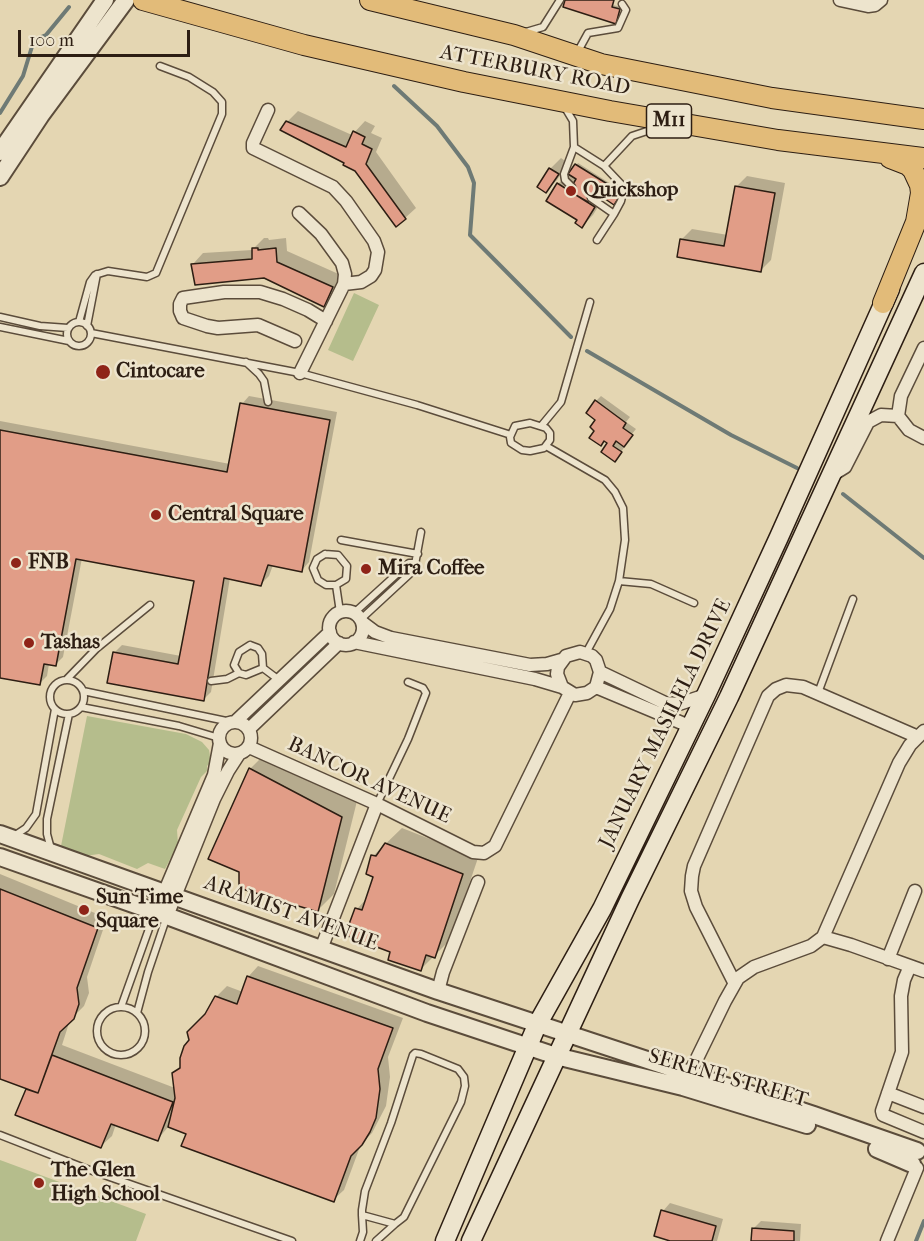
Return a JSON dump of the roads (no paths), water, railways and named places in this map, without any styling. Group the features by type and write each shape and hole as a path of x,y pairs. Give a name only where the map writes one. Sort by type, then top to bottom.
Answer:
{"main road":[{"name":"ATTERBURY ROAD","path":"143,0 304,45 464,82 778,140 924,158"},
{"name":"ATTERBURY ROAD","path":"370,0 514,35 601,64 718,88 818,105 924,119"},
{"path":"876,151 908,165 918,177 920,185 916,222 883,303"},
{"name":"JANUARY MASILELA DRIVE","path":"445,1241 537,1025 602,909 706,695 784,527 883,303 924,224"},
{"name":"JANUARY MASILELA DRIVE","path":"471,1241 556,1056 729,697 924,273"},
{"path":"689,726 699,726 708,716 773,582 793,557"}],"street":[{"path":"0,152 105,0"},
{"path":"0,177 41,115 126,0"},
{"path":"840,0 868,6 882,0"},
{"path":"268,110 253,143 253,148 333,187 346,201 374,241 378,252 375,270 371,276 361,282 345,284"},
{"path":"299,213 321,234 339,257 344,266 345,284 300,373"},
{"path":"295,341 258,325 218,328 207,326 183,318 180,304 183,298 224,292 260,292 283,299 326,321"},
{"path":"918,435 905,427 898,416 901,396 924,348"},
{"path":"831,476 845,467 868,423 881,416 898,416"},
{"path":"170,894 214,775 222,728 233,722 330,632 331,623 340,612 359,618 375,632 391,638 530,664 547,664 573,653 586,653 596,660 600,672 596,687 587,693 576,695 535,679 354,642 339,643 330,632"},
{"path":"354,642 361,636 359,618"},
{"path":"249,729 339,643"},
{"path":"561,660 557,674 566,690"},
{"path":"600,672 665,703 679,704 706,695"},
{"path":"686,1081 734,982 754,967 811,946 823,937 899,763 906,750 921,734 803,687 786,684 776,688 768,696 694,866 691,884 693,899 734,982"},
{"path":"596,687 689,726"},
{"name":"BANCOR AVENUE","path":"244,750 377,804 473,852 484,853 495,846 566,690"},
{"path":"161,914 228,771 252,738 249,729 241,723 233,722"},
{"path":"220,741 226,751 244,750"},
{"path":"321,949 377,804"},
{"name":"ARAMIST AVENUE","path":"5,836 438,991 567,1034"},
{"path":"0,857 427,1013 528,1046"},
{"path":"438,991 443,972 478,882"},
{"path":"888,959 915,891"},
{"path":"823,937 924,970"},
{"path":"910,966 901,996 902,1052 882,1111 884,1115 924,1132"},
{"name":"SERENE STREET","path":"567,1034 686,1081"},
{"name":"SERENE STREET","path":"528,1046 556,1056 686,1081 814,1115 919,1160"},
{"path":"888,1093 924,1107"},
{"path":"887,1241 919,1160"}],"lane":[{"path":"514,35 543,27 560,0"},
{"path":"575,57 588,33 618,28 626,10 622,4"},
{"path":"80,322 93,277 114,272 147,277 156,273 222,114 222,102 213,92 189,77 160,66"},
{"path":"560,101 573,121 574,147 564,174 565,180 572,187"},
{"path":"604,166 632,136 674,122"},
{"path":"574,147 604,166 624,189 621,201 597,240"},
{"path":"591,198 614,214"},
{"path":"87,326 98,274"},
{"path":"542,425 561,402 590,302"},
{"path":"0,317 40,326 68,328 80,322 87,326 91,333 88,342 81,346 69,341 0,327"},
{"path":"68,328 69,341"},
{"path":"91,333 300,373 417,405 511,435"},
{"path":"245,362 264,381 268,402"},
{"path":"530,423 546,428 550,433 550,440 546,446 538,450 522,450 511,443 511,435 515,426 530,423"},
{"path":"546,446 587,468 609,484 623,508 625,540 619,581 610,609 586,653"},
{"path":"359,618 409,563 416,562 421,532"},
{"path":"341,540 418,554"},
{"path":"324,554 338,555 347,566 346,579 336,585 326,585 318,580 313,568 317,559 324,554"},
{"path":"619,581 651,584 694,603"},
{"path":"336,585 340,612"},
{"path":"818,693 853,599"},
{"path":"5,836 26,828 36,814 55,710 50,693 56,684 66,680 96,648 150,605"},
{"path":"263,668 246,675 239,673 234,665 239,652 250,645 258,648 262,654 263,668 279,680"},
{"path":"211,681 227,679 239,673"},
{"path":"66,680 76,682 83,691 81,707"},
{"path":"377,804 408,739 426,693 423,688 408,682"},
{"path":"83,691 233,722"},
{"path":"55,710 69,714 81,707 179,726 220,741"},
{"path":"53,853 46,824 69,714"},
{"path":"121,1007 161,914"},
{"path":"137,1013 161,914"},
{"path":"136,968 148,972"},
{"path":"121,1007 137,1013 145,1030 143,1042 134,1051 122,1055 116,1054 101,1044 98,1026 104,1015 121,1007"},
{"path":"360,1241 363,1232 362,1215 367,1186 413,1055 421,1054 458,1070 464,1077 465,1086 461,1102 407,1212 376,1241"},
{"path":"0,1135 77,1165 292,1241"},
{"path":"362,1215 394,1224"}],"waterway":[{"path":"0,113 23,76 34,40 46,35 69,7"},
{"path":"394,86 437,126 468,167 474,183 470,235 571,337"},
{"path":"587,351 731,435 797,468"},
{"path":"843,494 924,558"},
{"path":"916,1241 924,1221"}],"place":[{"name":"Quickshop","path":"571,191"},
{"name":"Cintocare","path":"103,372"},
{"name":"Central Square","path":"156,515"},
{"name":"FNB","path":"16,563"},
{"name":"Mira Coffee","path":"366,569"},
{"name":"Tashas","path":"29,643"},
{"name":"Sun Time Square","path":"84,910"},
{"name":"The Glen High School","path":"39,1183"}]}
